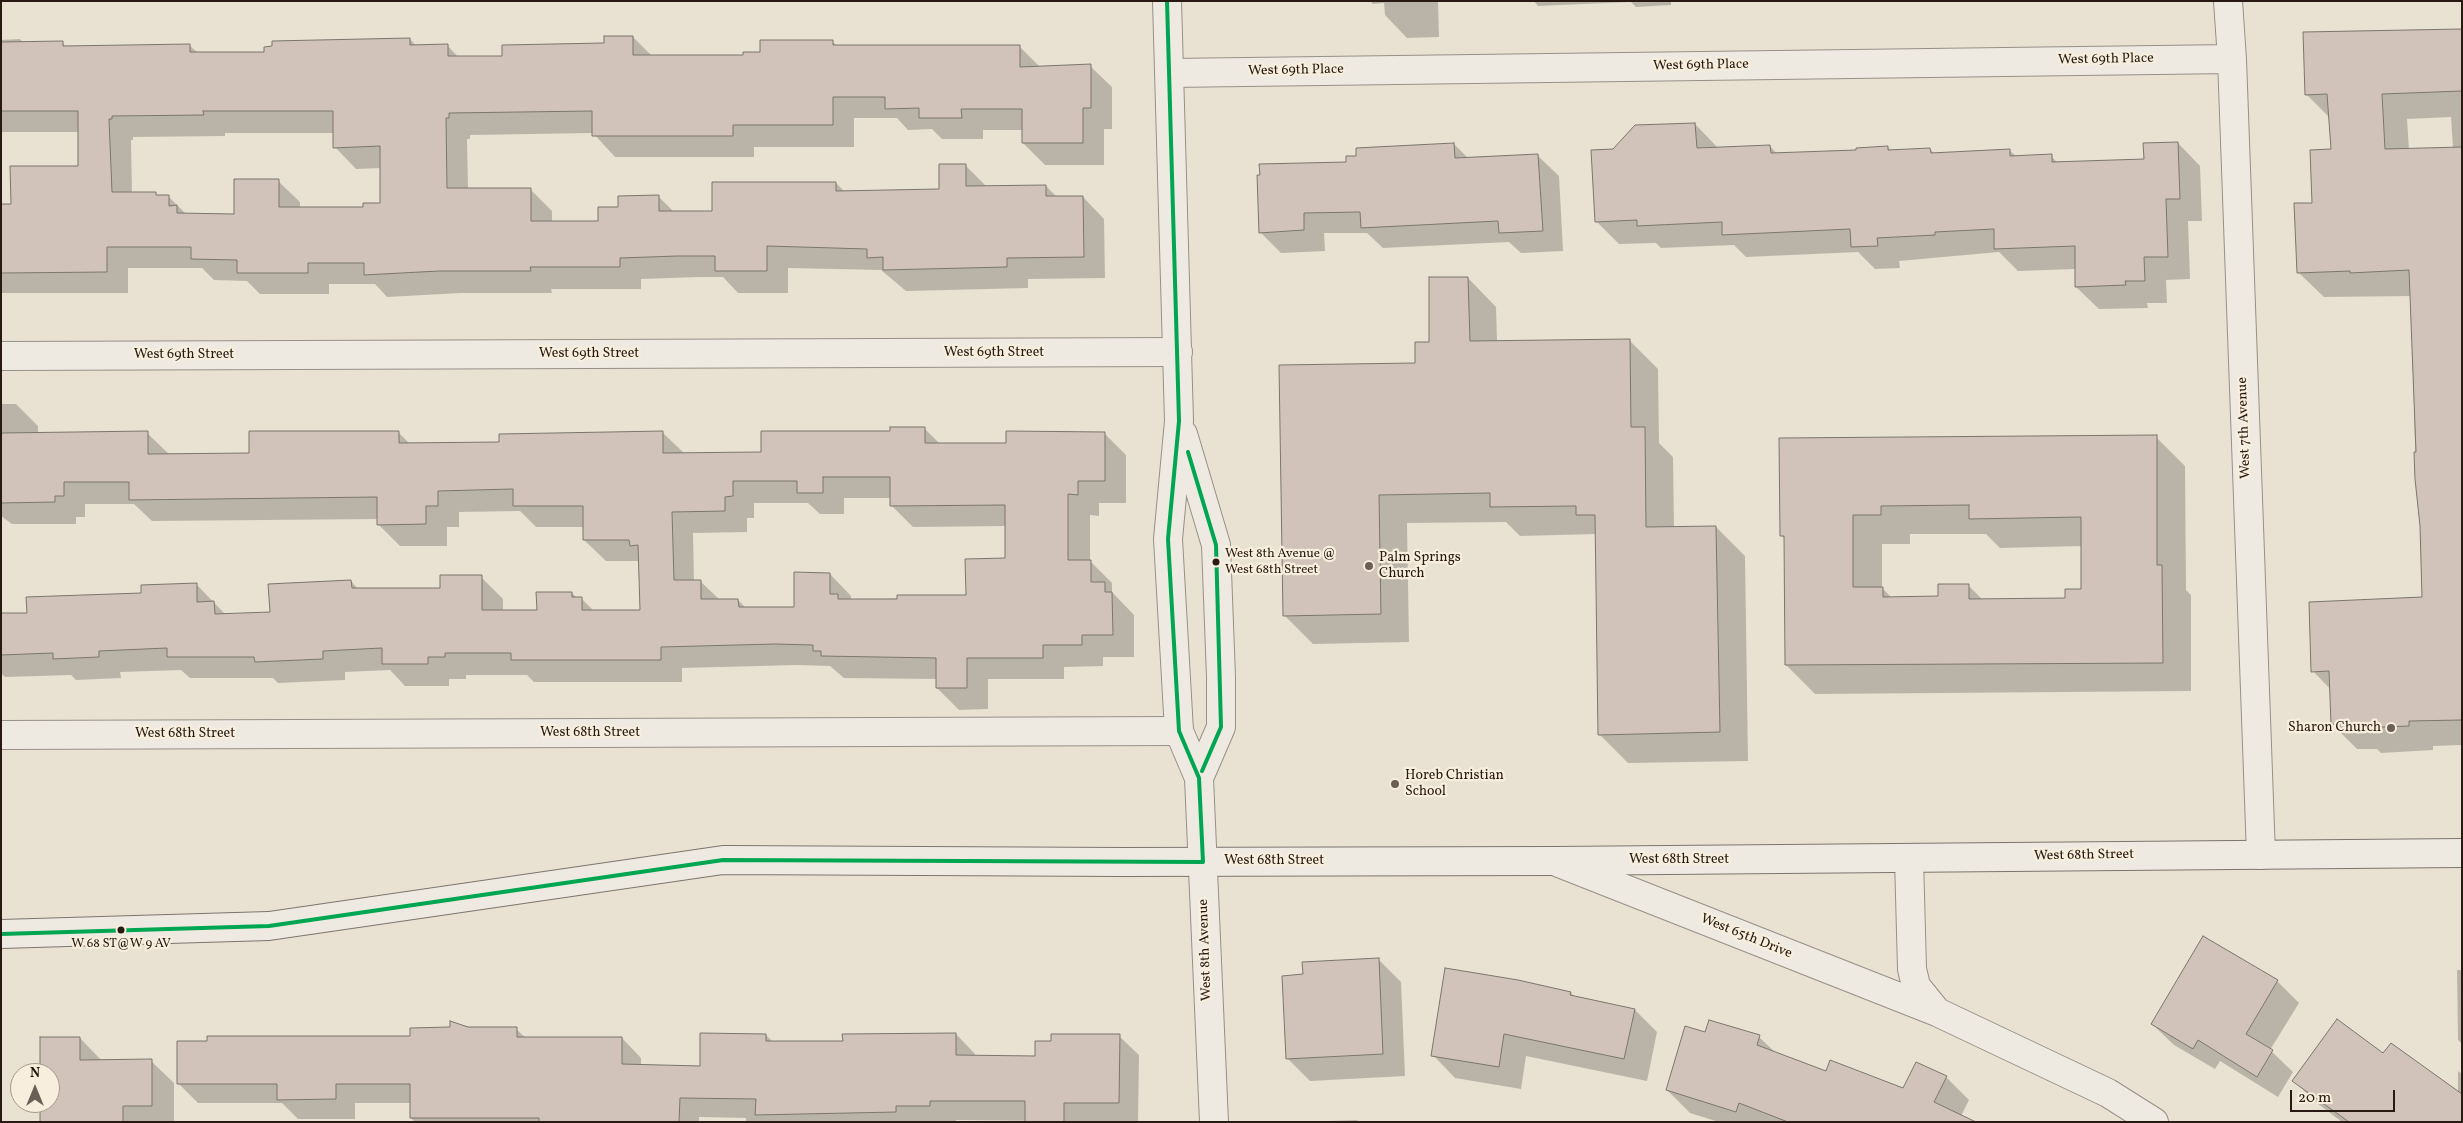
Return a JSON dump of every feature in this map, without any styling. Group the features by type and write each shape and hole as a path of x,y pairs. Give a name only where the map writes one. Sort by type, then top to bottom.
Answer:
{"street":[{"name":"West 8th Avenue","path":"1167,1 1179,421 1168,539 1179,731 1199,778 1214,1122"},
{"name":"West 7th Avenue","path":"2228,1 2232,58 2261,855"},
{"name":"West 69th Place","path":"1170,73 2232,58"},
{"name":"West 69th Street","path":"1,356 1178,352"},
{"name":"West 8th Avenue","path":"1179,421 1216,545 1221,727 1199,778"},
{"name":"West 68th Street","path":"1,735 1179,731"},
{"name":"West 68th Street","path":"1,934 269,926 723,860 1554,861 2462,854"},
{"name":"West 65th Drive","path":"1909,858 1912,969 1916,986 1937,1012"},
{"name":"West 65th Drive","path":"1554,861 1937,1012 2108,1093 2154,1122"}],"building":[{"path":"2462,29 2462,91 2382,94 2385,149 2462,147 2462,720 2409,721 2409,726 2355,728 2354,724 2331,724 2329,671 2311,672 2309,602 2422,597 2420,526 2415,479 2414,452 2416,452 2409,270 2297,273 2294,203 2312,203 2310,150 2331,149 2327,94 2305,95 2303,32"},
{"path":"604,36 633,36 633,55 743,55 743,52 760,52 760,40 833,40 833,45 1020,45 1020,67 1091,64 1091,108 1083,108 1083,143 1022,143 1022,109 961,109 962,118 919,118 919,108 885,109 885,97 833,97 833,125 733,125 733,136 592,136 592,111 449,113 449,118 446,118 447,188 531,188 531,221 598,221 598,207 618,207 618,196 659,195 659,211 712,211 712,182 836,182 836,191 939,189 939,164 966,164 966,186 1046,185 1046,196 1083,196 1084,257 1007,258 1007,267 883,270 883,257 867,258 867,249 767,246 767,271 715,271 715,256 677,256 620,258 620,267 530,267 531,271 439,271 364,275 364,263 308,263 308,273 237,273 237,260 191,259 191,247 107,247 107,272 1,273 1,204 11,204 10,166 78,166 78,111 1,111 1,42 63,41 63,46 190,44 190,52 264,52 264,47 272,46 272,41 410,38 410,45 448,44 448,56 502,56 502,45 604,43","holes":["203,111 333,111 333,148 380,146 380,203 363,203 363,207 279,207 279,179 234,179 234,214 177,213 177,205 169,206 169,195 156,195 156,192 112,192 109,119 112,119 112,116 204,115"]},
{"path":"1695,123 1697,148 1770,145 1771,153 1856,150 1856,148 1888,146 1888,150 1930,148 1931,153 2010,149 2010,156 2052,154 2052,162 2144,159 2143,143 2178,142 2180,199 2166,199 2168,257 2144,257 2145,281 2125,281 2126,285 2075,287 2075,246 1994,249 1994,229 1935,232 1935,235 1877,238 1878,246 1851,247 1850,229 1722,235 1722,222 1637,226 1637,220 1595,222 1591,150 1613,149 1635,125"},
{"path":"1454,143 1455,158 1538,154 1543,231 1499,233 1498,221 1361,228 1360,212 1304,213 1304,230 1259,233 1257,175 1260,175 1259,164 1346,162 1346,156 1356,156 1356,148"},
{"path":"1429,277 1468,277 1470,341 1630,339 1631,427 1645,427 1646,527 1716,526 1720,732 1598,735 1595,515 1576,515 1576,506 1490,507 1490,493 1379,495 1381,614 1283,616 1279,365 1415,363 1415,342 1429,342"},
{"path":"890,427 925,427 925,443 1006,443 1006,431 1105,432 1105,481 1078,481 1078,495 1068,494 1068,560 1091,560 1091,582 1105,582 1105,592 1112,592 1113,635 1082,635 1082,645 1043,645 1043,658 967,658 967,688 936,688 936,658 821,656 821,651 813,651 813,645 661,647 661,660 511,660 511,653 445,653 445,657 428,657 428,664 382,664 382,648 323,651 323,659 255,662 254,657 167,657 167,648 99,651 99,657 53,659 53,653 1,655 1,613 27,613 26,597 141,593 141,585 197,583 197,602 214,601 215,614 270,612 268,584 351,580 352,588 440,588 440,575 482,575 482,610 537,610 536,592 572,592 572,597 582,597 582,610 640,610 638,545 630,546 629,540 583,540 583,506 513,506 513,489 438,491 438,506 426,506 426,524 377,525 377,497 129,500 129,482 64,482 64,496 55,496 55,502 1,503 1,433 148,431 148,454 249,453 249,431 399,431 399,443 499,442 499,434 663,431 663,453 761,452 761,431 890,431","holes":["823,477 890,477 890,506 1005,505 1005,558 965,559 966,595 897,595 897,599 838,599 838,594 830,594 830,573 794,572 794,607 739,607 738,599 701,599 701,580 674,580 672,512 725,511 725,497 733,496 733,481 797,481 797,493 823,493"]},
{"path":"2157,435 2157,565 2162,565 2163,663 1785,665 1784,536 1780,536 1779,438","holes":["1969,505 1969,519 2081,517 2081,589 2065,589 2065,598 1969,599 1969,584 1938,584 1938,596 1883,597 1883,587 1853,587 1853,515 1881,515 1881,506"]},
{"path":"2203,936 2278,980 2246,1034 2273,1050 2257,1077 2198,1040 2193,1049 2151,1024"},
{"path":"1379,958 1383,1054 1286,1059 1282,976 1303,974 1302,962"},
{"path":"1445,968 1518,980 1571,992 1570,995 1635,1009 1624,1059 1504,1034 1499,1067 1431,1056"},
{"path":"2337,1019 2383,1053 2391,1043 2462,1094 2462,1122 2349,1122 2292,1081"},
{"path":"1709,1020 1760,1035 1757,1045 1826,1071 1830,1060 1903,1088 1916,1062 1947,1076 1934,1102 1976,1122 1788,1122 1739,1103 1736,1112 1666,1090 1685,1026 1705,1032"},
{"path":"450,1021 468,1027 517,1027 517,1037 622,1037 622,1064 700,1066 700,1033 766,1034 766,1041 843,1041 842,1034 956,1033 956,1055 1035,1056 1035,1041 1051,1041 1051,1034 1120,1034 1119,1103 1064,1103 1064,1122 1025,1122 1025,1101 930,1101 930,1106 896,1106 896,1112 755,1115 756,1099 680,1098 679,1122 539,1122 539,1118 410,1118 410,1084 336,1084 336,1099 277,1100 277,1084 177,1084 177,1041 207,1041 207,1036 410,1036 410,1028 450,1027"},
{"path":"40,1037 80,1037 80,1060 152,1059 152,1106 123,1106 123,1122 40,1122 40,1113 60,1113 60,1063 40,1063"}],"transit line":[{"path":"1,934 269,926 723,860 1203,862 1199,778 1179,731 1168,539 1179,421 1167,1"},
{"path":"1188,452 1216,545 1221,727 1202,771"}],"place":[{"name":"West 8th Avenue @ West 68th Street","path":"1216,562"},
{"name":"Palm Springs Church","path":"1369,566"},
{"name":"Sharon Church","path":"2391,728"},
{"name":"Horeb Christian School","path":"1395,784"},
{"name":"W 68 ST@W 9 AV","path":"121,930"}]}
